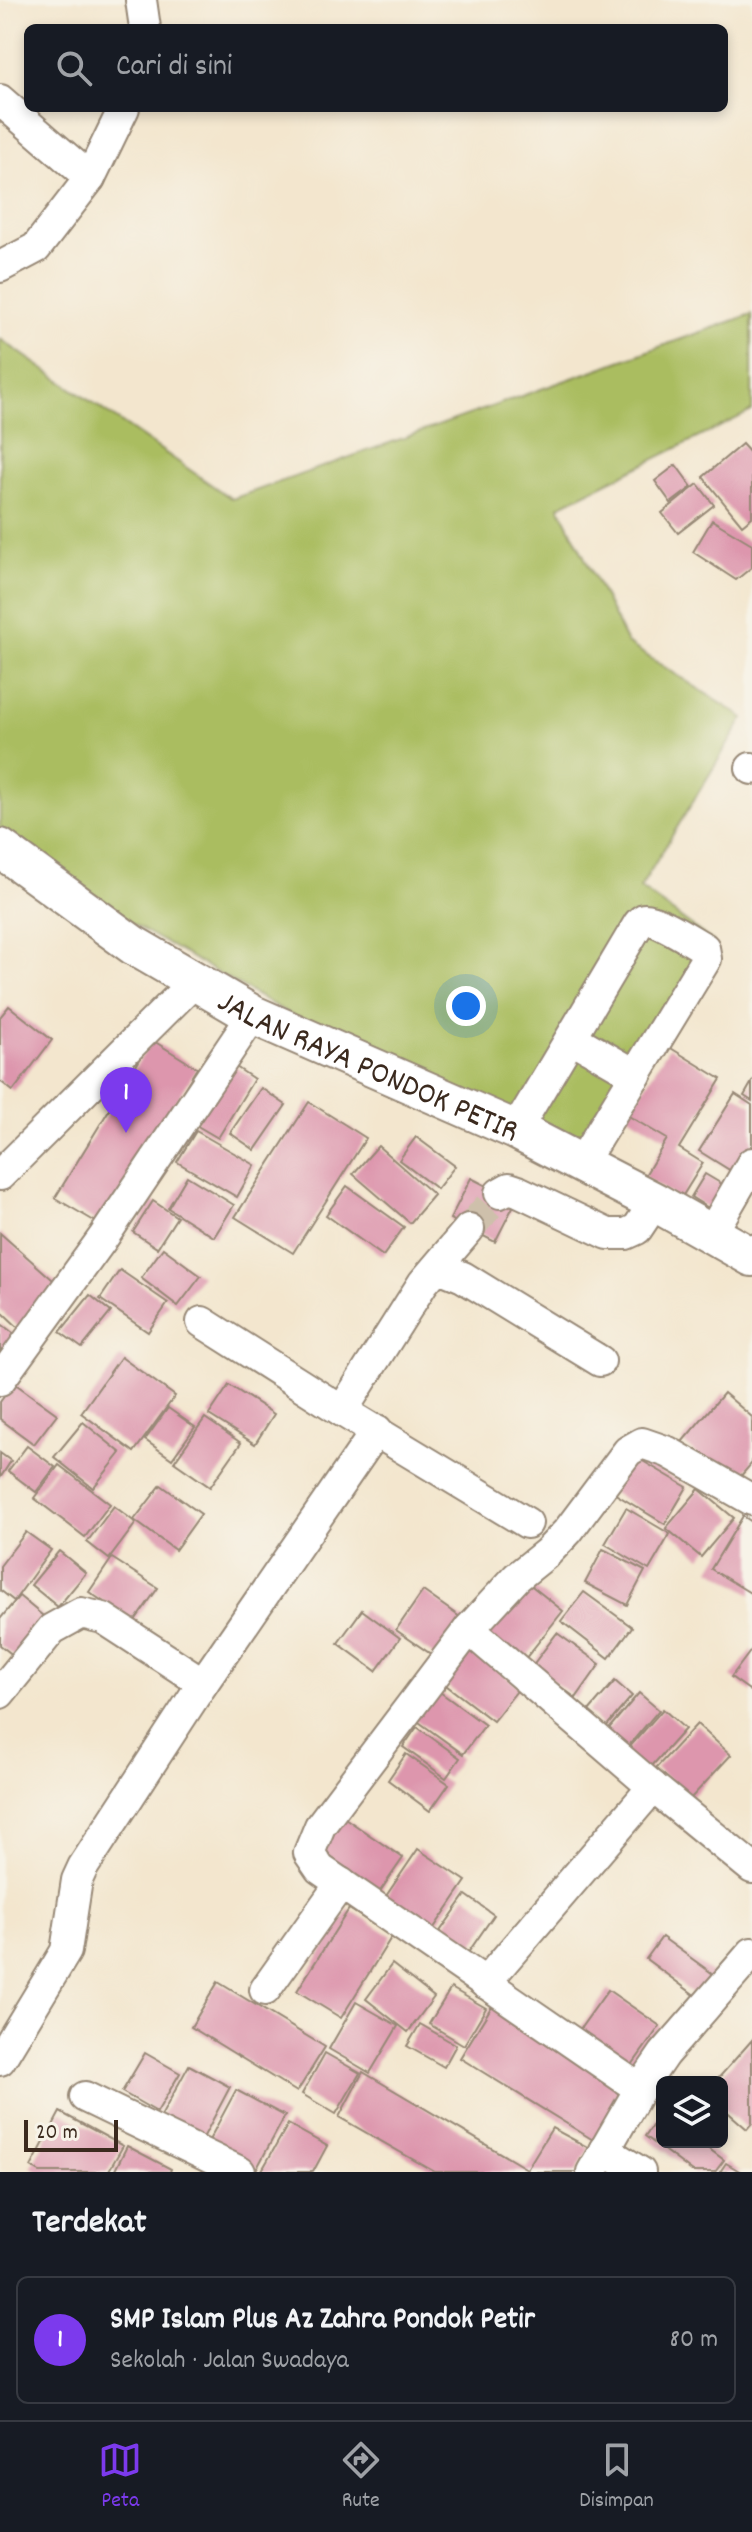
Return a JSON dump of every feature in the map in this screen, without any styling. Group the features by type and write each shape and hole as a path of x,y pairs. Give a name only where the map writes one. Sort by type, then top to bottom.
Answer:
{"main road":[{"name":"JALAN RAYA PONDOK PETIR","path":"0,848 133,945 253,1015 516,1130 655,1202 752,1257"}],"street":[{"path":"141,0 144,24"},
{"path":"0,100 90,178"},
{"path":"0,267 36,248 90,178 122,112"},
{"path":"516,1130 639,923 644,919 672,930 704,948 706,959 581,1164"},
{"path":"0,1175 195,981"},
{"path":"0,1380 103,1238 253,1015"},
{"path":"572,1038 636,1075"},
{"path":"711,1234 752,1163"},
{"path":"500,1193 509,1188 518,1191 608,1234 626,1234 637,1229 655,1202"},
{"path":"342,1411 423,1283 469,1229"},
{"path":"435,1270 446,1270 463,1277 600,1361"},
{"path":"202,1322 527,1523"},
{"path":"0,2060 66,1951 77,1880 83,1867 203,1683 377,1430"},
{"path":"640,2089 320,1869 309,1853 320,1826 469,1629 517,1577 568,1531 628,1451 642,1443 668,1452 752,1500"},
{"path":"0,1693 52,1629 81,1613 103,1618 203,1683"},
{"path":"469,1629 752,1868"},
{"path":"485,1983 653,1787"},
{"path":"265,1990 341,1883"},
{"path":"640,2172 598,2161 664,2054 752,1953"},
{"path":"85,2097 240,2172"}],"green space":[{"path":"752,314 752,411 559,506 627,643 744,718 640,888 713,942 559,1169 0,848 0,339 232,499"}],"building":[{"path":"742,444 752,455 752,517 742,525 703,477"},
{"path":"676,465 692,487 671,503 655,481"},
{"path":"698,484 714,505 678,533 662,513"},
{"path":"712,520 752,544 752,567 736,580 693,552"},
{"path":"9,1006 52,1040 13,1091 0,1081 0,1017"},
{"path":"152,1040 197,1068 101,1225 55,1198"},
{"path":"669,1047 721,1079 679,1148 703,1163 680,1200 644,1177 667,1139 627,1115"},
{"path":"230,1063 254,1079 218,1138 194,1124"},
{"path":"752,1082 752,1101 744,1096"},
{"path":"261,1088 286,1105 255,1150 230,1133"},
{"path":"735,1094 752,1105 752,1148 736,1174 699,1151"},
{"path":"309,1102 366,1138 293,1253 235,1217"},
{"path":"196,1131 255,1165 237,1197 177,1162"},
{"path":"416,1137 455,1166 437,1189 399,1160"},
{"path":"378,1146 434,1195 410,1223 353,1174"},
{"path":"705,1174 732,1190 718,1214 691,1197"},
{"path":"187,1176 234,1205 214,1237 168,1208"},
{"path":"471,1178 516,1201 495,1242 450,1219"},
{"path":"347,1186 404,1227 383,1256 326,1215"},
{"path":"153,1201 177,1217 157,1248 133,1232"},
{"path":"0,1233 61,1287 22,1331 0,1310"},
{"path":"163,1248 201,1276 178,1306 141,1278"},
{"path":"120,1270 168,1303 148,1332 100,1299"},
{"path":"90,1295 111,1312 82,1348 60,1332"},
{"path":"0,1323 21,1339 0,1367"},
{"path":"121,1357 175,1396 134,1452 81,1413"},
{"path":"14,1383 57,1414 34,1444 0,1419 0,1402"},
{"path":"229,1385 274,1414 255,1444 209,1415"},
{"path":"724,1393 752,1417 752,1463 733,1485 682,1442"},
{"path":"168,1408 195,1427 172,1459 145,1440"},
{"path":"205,1418 241,1443 210,1487 174,1462"},
{"path":"83,1422 121,1453 93,1488 54,1457"},
{"path":"27,1446 55,1467 36,1492 8,1471"},
{"path":"0,1453 11,1461 0,1478"},
{"path":"634,1456 687,1487 665,1524 612,1492"},
{"path":"59,1465 110,1504 85,1537 34,1498"},
{"path":"161,1485 201,1514 175,1550 134,1520"},
{"path":"699,1489 734,1518 701,1557 666,1528"},
{"path":"114,1506 136,1523 109,1559 87,1542"},
{"path":"626,1508 670,1534 649,1570 605,1544"},
{"path":"743,1516 752,1522 752,1594 711,1569"},
{"path":"26,1532 51,1550 14,1601 0,1590 0,1566"},
{"path":"603,1549 645,1571 627,1605 585,1583"},
{"path":"59,1551 86,1573 58,1607 31,1585"},
{"path":"112,1558 158,1588 134,1622 89,1592"},
{"path":"523,1579 563,1611 521,1664 481,1633"},
{"path":"423,1591 467,1622 441,1661 396,1630"},
{"path":"584,1592 632,1627 609,1658 561,1621"},
{"path":"19,1596 49,1621 18,1659 0,1645 0,1619"},
{"path":"362,1610 400,1638 376,1671 338,1643"},
{"path":"557,1633 600,1664 576,1698 532,1666"},
{"path":"465,1645 520,1687 493,1721 438,1679"},
{"path":"752,1649 752,1692 731,1677"},
{"path":"615,1681 632,1696 605,1728 588,1712"},
{"path":"433,1687 485,1725 463,1754 412,1717"},
{"path":"639,1693 659,1710 619,1757 599,1740"},
{"path":"663,1709 685,1729 642,1777 620,1758"},
{"path":"697,1724 731,1755 690,1799 656,1768"},
{"path":"417,1727 460,1758 446,1778 403,1747"},
{"path":"406,1754 449,1784 430,1811 388,1780"},
{"path":"339,1814 403,1858 376,1897 312,1853"},
{"path":"418,1849 466,1881 429,1935 382,1902"},
{"path":"466,1895 494,1915 465,1957 436,1937"},
{"path":"349,1909 392,1936 341,2018 297,1991"},
{"path":"662,1937 713,1974 696,1996 646,1959"},
{"path":"392,1964 434,1997 408,2032 366,1999"},
{"path":"218,1982 325,2047 297,2092 191,2027"},
{"path":"451,1988 486,2008 464,2045 429,2024"},
{"path":"608,1990 660,2026 627,2072 575,2036"},
{"path":"356,2002 398,2026 370,2073 329,2049"},
{"path":"492,2006 630,2092 598,2143 460,2058"},
{"path":"420,2024 456,2045 444,2067 407,2046"},
{"path":"752,2040 752,2123 747,2129 728,2112 728,2076 720,2076"},
{"path":"145,2053 180,2073 157,2112 122,2092"},
{"path":"325,2053 360,2073 336,2114 302,2094"},
{"path":"189,2065 230,2087 202,2140 160,2118"},
{"path":"363,2072 527,2169 552,2128 589,2148 576,2172 435,2172 339,2117"},
{"path":"236,2090 285,2116 256,2170 207,2144"},
{"path":"60,2112 123,2146 108,2172 40,2172 31,2167"},
{"path":"656,2120 656,2144 645,2136"},
{"path":"288,2124 327,2146 313,2172 261,2172"},
{"path":"127,2146 171,2169 170,2172 114,2172"},
{"path":"661,2148 708,2148 724,2160 715,2172 693,2172"},
{"path":"726,2163 741,2172 720,2172"}],"tunnel":[{"path":"469,1229 500,1193"}],"place":[{"name":"SMP Islam Plus Az Zahra Pondok Petir","path":"126,1133"}]}
